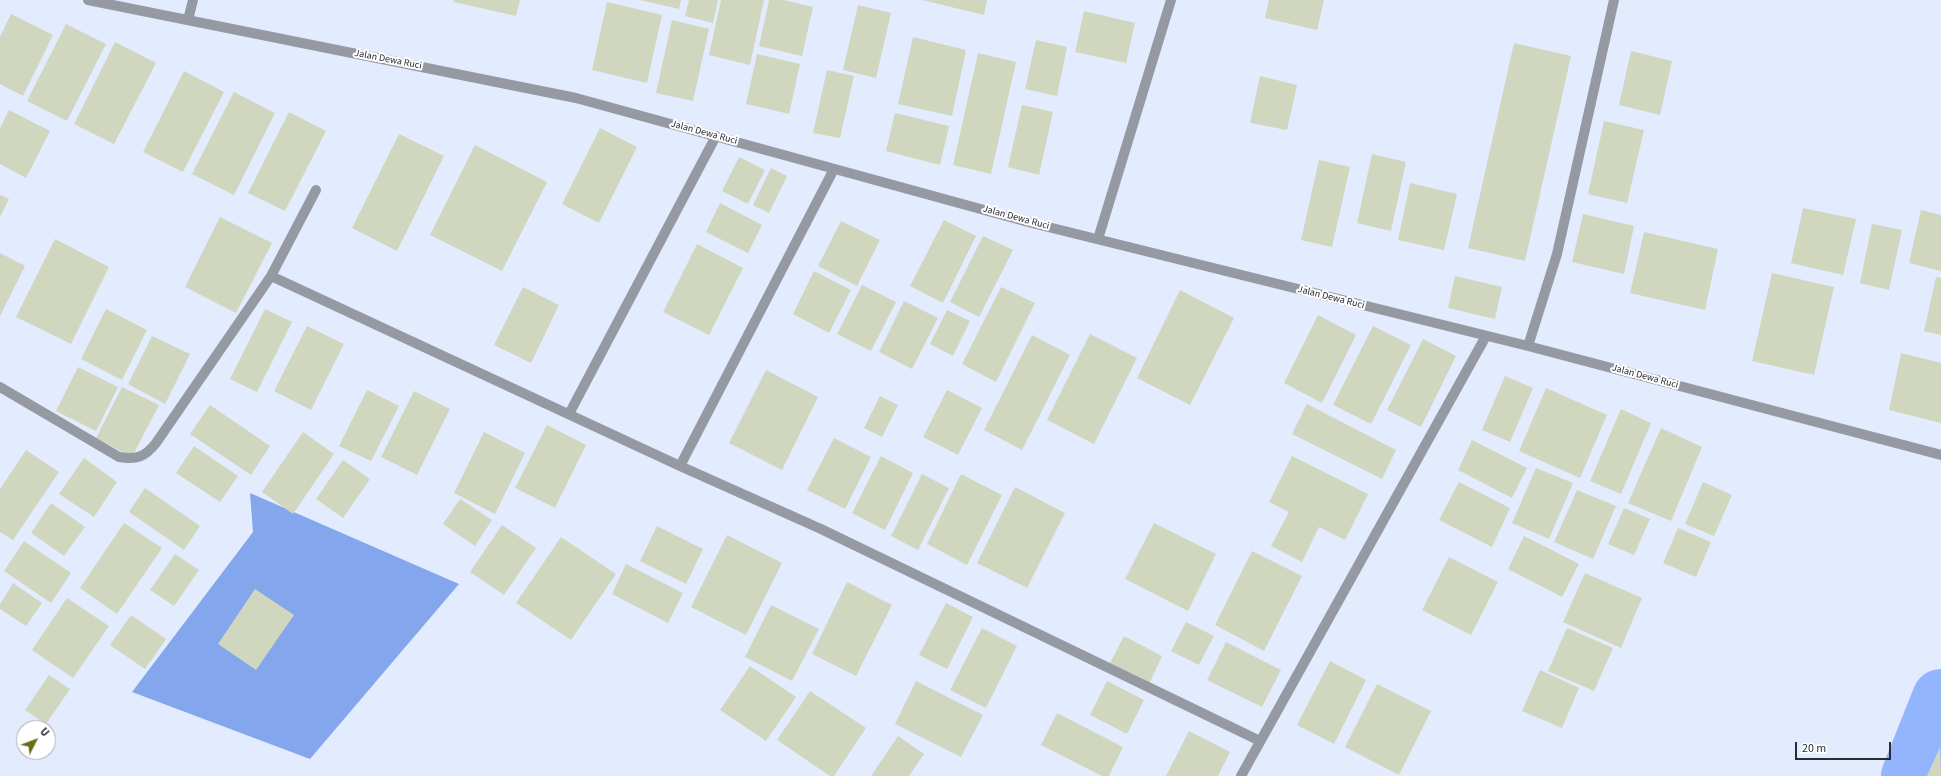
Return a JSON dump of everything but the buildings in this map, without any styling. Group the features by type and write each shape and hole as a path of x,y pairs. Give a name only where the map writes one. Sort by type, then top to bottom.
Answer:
{"street":[{"name":"Jalan Dewa Ruci","path":"88,0 576,98 834,169 1098,239 1528,346 1941,455"},
{"path":"188,20 193,0"},
{"path":"1098,239 1171,0"},
{"path":"1528,346 1557,254 1614,0"},
{"path":"569,414 716,136"},
{"path":"680,466 834,169"},
{"path":"0,387 119,457 132,459 142,456 156,443 271,276 316,190"},
{"path":"271,276 680,466 821,528 1260,741"},
{"path":"1241,776 1486,336"}],"shaded area":[{"path":"250,493 459,584 310,759 132,692 253,532"}],"waterway":[{"path":"1910,776 1941,698"}]}
